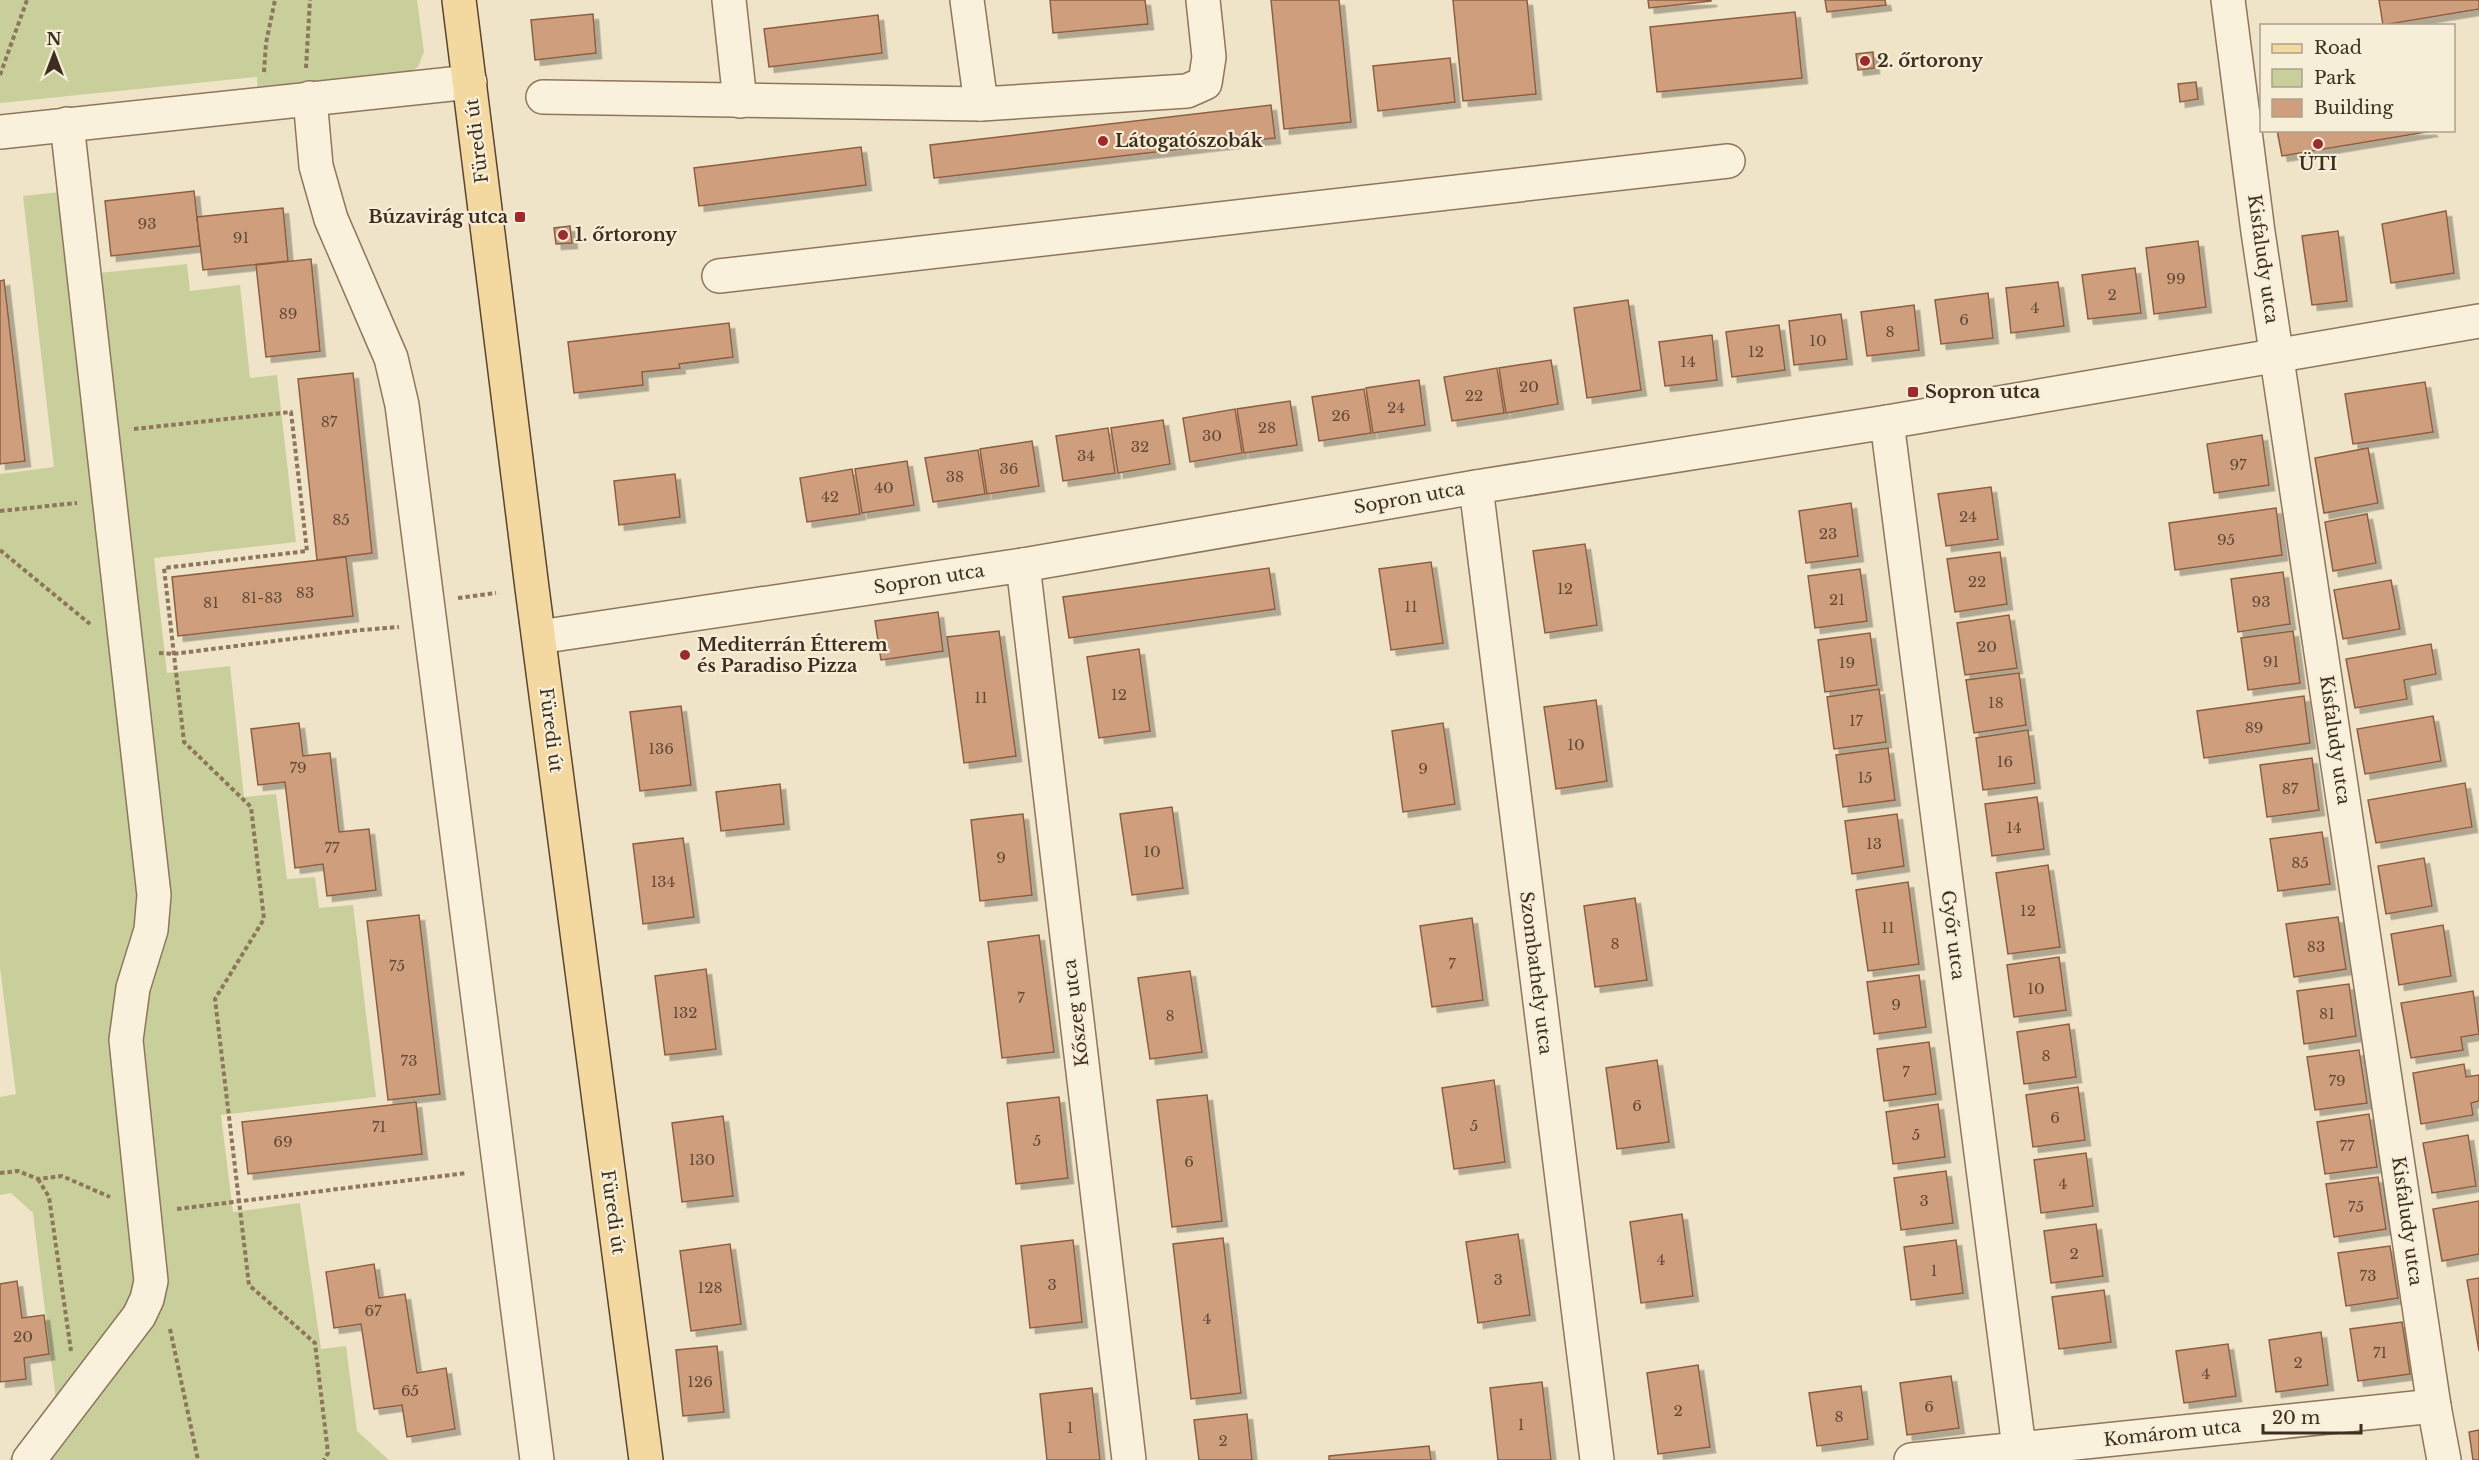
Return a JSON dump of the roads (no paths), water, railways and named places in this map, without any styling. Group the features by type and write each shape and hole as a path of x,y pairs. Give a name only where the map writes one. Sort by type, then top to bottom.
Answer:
{"main road":[{"name":"Füredi út","path":"459,0 646,1460"}],"street":[{"path":"729,0 740,101"},
{"path":"967,0 981,104"},
{"path":"543,97 981,104 1187,91 1205,83 1209,57 1203,0"},
{"name":"Kisfaludy utca","path":"2229,10 2277,354 2434,1406 2444,1460"},
{"path":"0,132 470,82"},
{"path":"310,98 316,166 331,219 391,358 402,405 502,1169 537,1460"},
{"path":"29,1460 139,1316 147,1299 151,1281 142,1212 126,1040 134,988 151,930 154,895 67,124"},
{"path":"719,276 1728,161"},
{"name":"Sopron utca","path":"539,638 1023,565 1476,487 1887,422 2479,321"},
{"name":"Győr utca","path":"1887,422 2019,1448"},
{"name":"Szombathely utca","path":"1476,487 1597,1460"},
{"name":"Kőszeg utca","path":"1023,565 1129,1460"},
{"name":"Komárom utca","path":"1911,1460 2434,1406"}],"place":[{"name":"2. őrtorony","path":"1865,61"},
{"name":"Látogatószobák","path":"1103,141"},
{"name":"ÜTI","path":"2318,144"},
{"name":"Búzavirág utca","path":"520,217"},
{"name":"1. őrtorony","path":"563,235"},
{"name":"Sopron utca","path":"1913,392"},
{"name":"Mediterrán Étterem és Paradiso Pizza","path":"685,655"}]}
